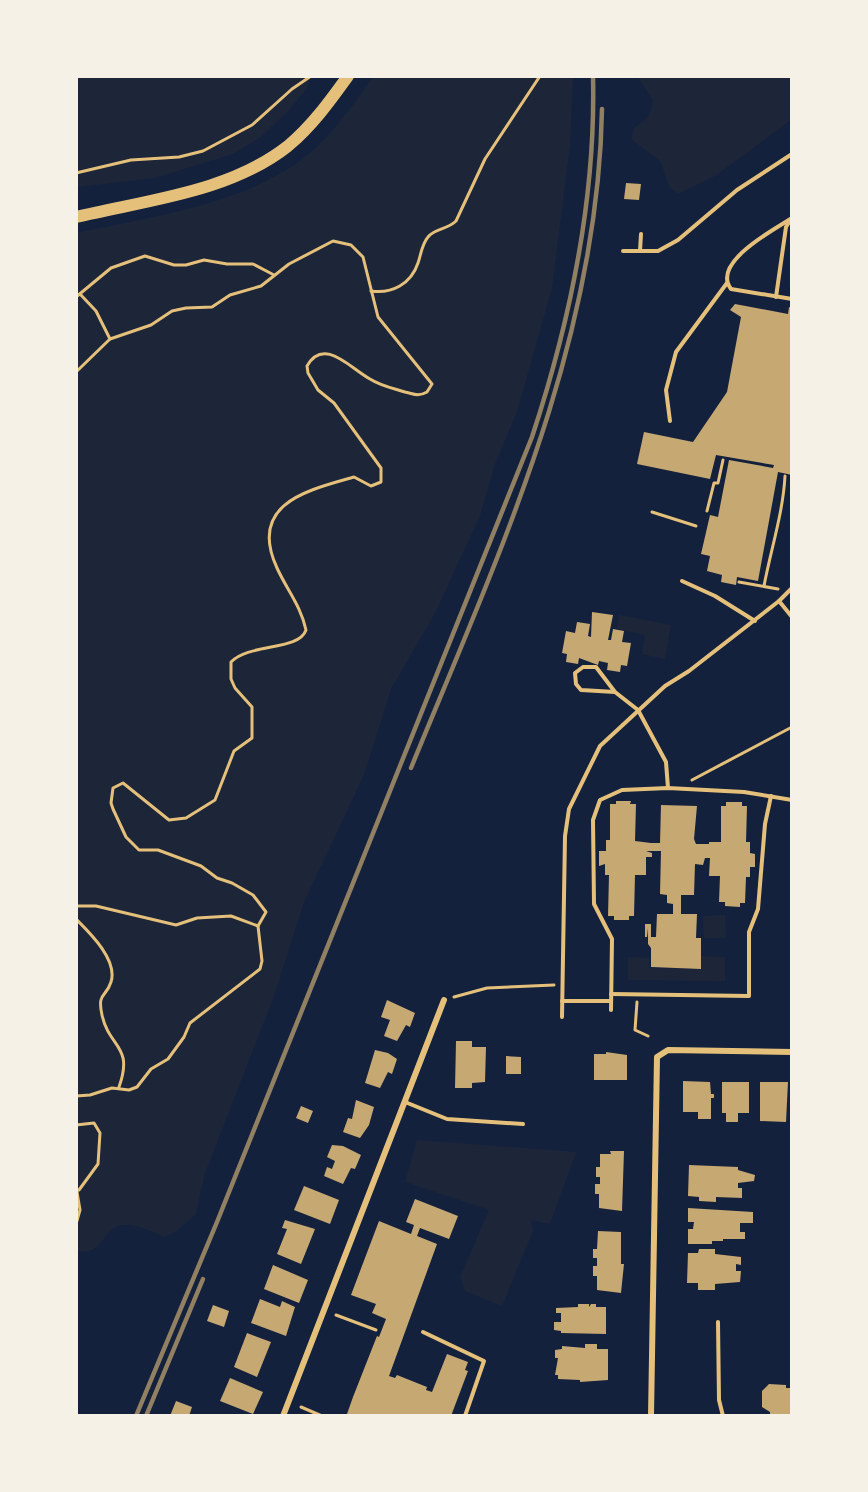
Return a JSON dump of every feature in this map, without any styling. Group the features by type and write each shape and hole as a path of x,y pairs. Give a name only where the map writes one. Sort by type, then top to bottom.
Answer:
{"main road":[{"path":"76,217 205,186 246,173 276,155 303,133 348,76"}],"street":[{"path":"284,1416 444,1000"},
{"path":"651,1416 656,1062 660,1053 668,1050 792,1052"}],"lane":[{"path":"623,251 658,251 678,240 737,190 792,154"},
{"path":"792,218 753,243 733,261 726,273 727,283 731,289 792,299"},
{"path":"776,297 786,227 792,218"},
{"path":"640,251 641,234"},
{"path":"670,421 666,390 676,352 700,316 727,283"},
{"path":"682,581 715,596 755,621"},
{"path":"562,1017 565,836 569,809 600,746 665,686 755,621 790,590"},
{"path":"779,601 792,617"},
{"path":"615,692 581,690 576,684 575,673 583,667 596,667 615,692 638,711 666,762 668,788"},
{"path":"611,1010 612,939 594,904 593,820 600,800 622,790 681,788 792,800"},
{"path":"611,994 749,996 749,932 759,909 765,824 771,796"},
{"path":"562,1001 611,1001"},
{"path":"405,1102 447,1119 523,1124"},
{"path":"718,1322 718,1400 723,1416"},
{"path":"423,1332 484,1361 465,1416"}],"path":[{"path":"76,173 131,160 179,157 203,151 252,125 292,89 311,76"},
{"path":"371,291 383,293 401,286 417,266 425,241 430,234 448,229 456,221 485,159 540,76"},
{"path":"76,372 110,339 151,325 172,311 186,308 212,308 230,295 261,286 274,275 325,244 342,242 351,245 363,257 378,317 432,384 431,389 417,396 381,385 332,354 316,356 307,366 313,382 334,403 381,468 382,474 378,485 371,486 354,477 315,487 290,499 276,517 270,536 276,566 298,602 306,630 297,640 245,651 231,662 231,679 252,707 252,738 234,751 215,800 186,818 175,820 161,815 129,784 123,783 113,788 112,796 113,809 132,844 139,850 158,850 201,866 217,878 247,891 264,907 265,915 258,926 262,961 254,976 190,1023 184,1037 168,1059 152,1069 136,1087 129,1089 119,1087 76,1096"},
{"path":"110,339 96,311 78,295 111,268 145,256 174,265 186,265 204,260 227,264 253,264 274,275"},
{"path":"707,511 714,483 718,483 723,460"},
{"path":"764,586 776,528 784,504 785,476"},
{"path":"652,512 696,525"},
{"path":"739,582 790,590"},
{"path":"681,788 699,775 792,727"},
{"path":"76,906 96,906 176,925 197,918 231,916 258,926"},
{"path":"76,919 101,949 112,973 109,985 100,996 103,1018 122,1049 124,1058 125,1071 119,1087"},
{"path":"444,1000 488,987 562,984"},
{"path":"638,995 635,1030 648,1036"},
{"path":"76,1125 94,1124 100,1132 98,1164 78,1188 79,1220 76,1224"},
{"path":"336,1316 376,1330"},
{"path":"301,1407 322,1416"}],"shaded area":[{"path":"77,77 311,77 307,88 290,109 261,137 233,154 155,178 77,187"},
{"path":"373,77 573,77 570,145 552,288 517,412 495,464 480,516 434,615 391,689 364,775 304,902 274,996 204,1176 196,1214 176,1232 164,1237 137,1226 118,1226 112,1229 94,1249 87,1252 77,1251 77,233 189,209 244,191 270,179 294,165 317,147 337,125"},
{"path":"638,77 791,77 791,120 715,176 678,194 669,187 661,162 631,139 634,128 649,117 653,101"},
{"path":"619,615 671,625 665,659 642,654 645,635 617,629"},
{"path":"725,915 726,938 704,938 703,916"},
{"path":"701,956 725,957 725,981 628,980 628,957 649,958 649,968 701,969"},
{"path":"417,1140 576,1152 550,1224 531,1220 533,1231 502,1306 465,1291 460,1277 489,1210 405,1182"}],"building":[{"path":"626,183 641,184 639,200 624,199"},
{"path":"735,304 788,314 789,307 792,308 792,475 778,472 758,581 737,577 736,585 721,582 722,575 707,571 710,556 701,554 710,515 718,517 729,460 773,468 774,465 716,455 710,479 637,464 644,432 693,442 727,392 741,317 730,310"},
{"path":"592,612 613,615 608,640 611,640 613,629 624,631 622,642 631,643 627,666 621,665 620,672 607,670 608,663 599,661 598,665 579,658 578,664 566,662 567,654 562,653 566,631 575,633 577,622 590,624 588,636 591,637"},
{"path":"616,801 631,801 630,804 636,804 635,841 651,843 660,843 661,805 697,806 694,839 696,844 721,842 721,806 726,806 726,802 742,802 742,806 747,806 746,842 750,842 750,853 755,854 755,867 750,867 750,877 746,877 745,903 740,903 740,907 725,906 725,902 719,902 720,876 709,876 710,858 705,858 703,865 695,864 694,895 681,895 681,914 697,914 696,938 701,938 701,969 651,967 651,948 648,944 648,928 647,937 645,937 645,924 651,924 651,937 656,937 657,914 673,914 673,904 667,903 667,895 660,894 661,851 646,851 652,853 652,857 646,857 646,875 635,875 634,916 629,916 629,920 614,920 614,916 608,916 609,875 605,875 605,864 599,866 599,851 606,851 606,840 610,840 610,804 616,804"},
{"path":"387,1000 415,1013 410,1027 406,1025 397,1041 384,1036 390,1020 381,1017"},
{"path":"456,1041 472,1041 472,1047 486,1047 485,1082 472,1083 472,1088 455,1088"},
{"path":"375,1050 388,1053 397,1059 392,1074 388,1072 380,1088 365,1083"},
{"path":"606,1052 627,1055 627,1080 594,1080 594,1054 606,1054"},
{"path":"506,1056 521,1057 521,1074 506,1074"},
{"path":"683,1081 710,1082 711,1094 714,1094 714,1098 711,1098 711,1119 698,1119 698,1112 683,1112"},
{"path":"722,1082 749,1082 749,1113 738,1113 738,1122 726,1122 726,1113 722,1113"},
{"path":"760,1082 788,1082 786,1122 760,1121"},
{"path":"356,1100 374,1107 369,1125 360,1138 343,1132 348,1118 352,1119"},
{"path":"301,1106 313,1111 308,1123 296,1118"},
{"path":"332,1145 343,1146 361,1155 355,1169 351,1168 343,1184 324,1176 327,1167 332,1169 335,1161 327,1157"},
{"path":"610,1151 624,1151 622,1211 599,1208 599,1194 595,1194 595,1184 600,1184 600,1177 596,1177 596,1167 600,1167 600,1154 611,1154"},
{"path":"689,1165 738,1167 738,1170 755,1175 754,1181 738,1183 738,1188 742,1188 742,1198 716,1197 716,1202 699,1201 699,1197 688,1196"},
{"path":"304,1186 339,1200 330,1224 294,1210"},
{"path":"415,1199 458,1216 449,1239 420,1228 417,1236 437,1244 389,1376 395,1378 397,1375 427,1387 426,1390 432,1392 447,1354 468,1362 465,1370 468,1371 451,1416 352,1416 347,1414 377,1336 379,1337 386,1319 372,1313 376,1304 351,1295 379,1221 411,1234 414,1225 406,1222"},
{"path":"688,1208 753,1212 753,1223 740,1223 740,1232 745,1232 745,1239 723,1239 723,1241 712,1241 712,1244 688,1244 688,1229 693,1229 694,1222 688,1222"},
{"path":"285,1220 315,1229 301,1264 277,1254 287,1229 282,1228"},
{"path":"598,1231 621,1232 621,1264 624,1264 621,1293 597,1290 597,1276 593,1276 593,1266 597,1266 597,1258 593,1258 593,1249 597,1249"},
{"path":"699,1249 715,1249 715,1254 741,1257 741,1265 736,1264 736,1271 741,1271 740,1282 715,1284 715,1290 698,1290 698,1283 687,1283 688,1253 698,1253"},
{"path":"273,1265 308,1280 299,1303 264,1289"},
{"path":"260,1299 280,1307 282,1301 295,1307 286,1336 251,1323"},
{"path":"578,1304 589,1304 589,1307 591,1304 596,1304 596,1307 606,1307 606,1334 561,1333 561,1331 554,1330 554,1322 561,1322 561,1313 556,1313 556,1308 578,1307"},
{"path":"213,1305 229,1311 224,1327 207,1321"},
{"path":"247,1333 271,1342 257,1377 234,1367"},
{"path":"585,1344 597,1344 597,1349 608,1349 608,1380 580,1382 580,1380 558,1379 558,1375 555,1375 558,1358 555,1358 555,1350 562,1349 562,1346 585,1348"},
{"path":"230,1378 263,1392 253,1414 220,1401"},
{"path":"769,1384 786,1385 786,1388 792,1388 792,1416 770,1416 770,1412 762,1407 762,1391"},
{"path":"176,1401 192,1407 189,1416 170,1416"}],"railway":[{"path":"136,1416 217,1222 532,437 558,349 578,260 590,168 593,76"},
{"path":"411,768 509,528 538,447 563,364 583,281 596,196 602,109"},
{"path":"146,1416 203,1279"}]}
